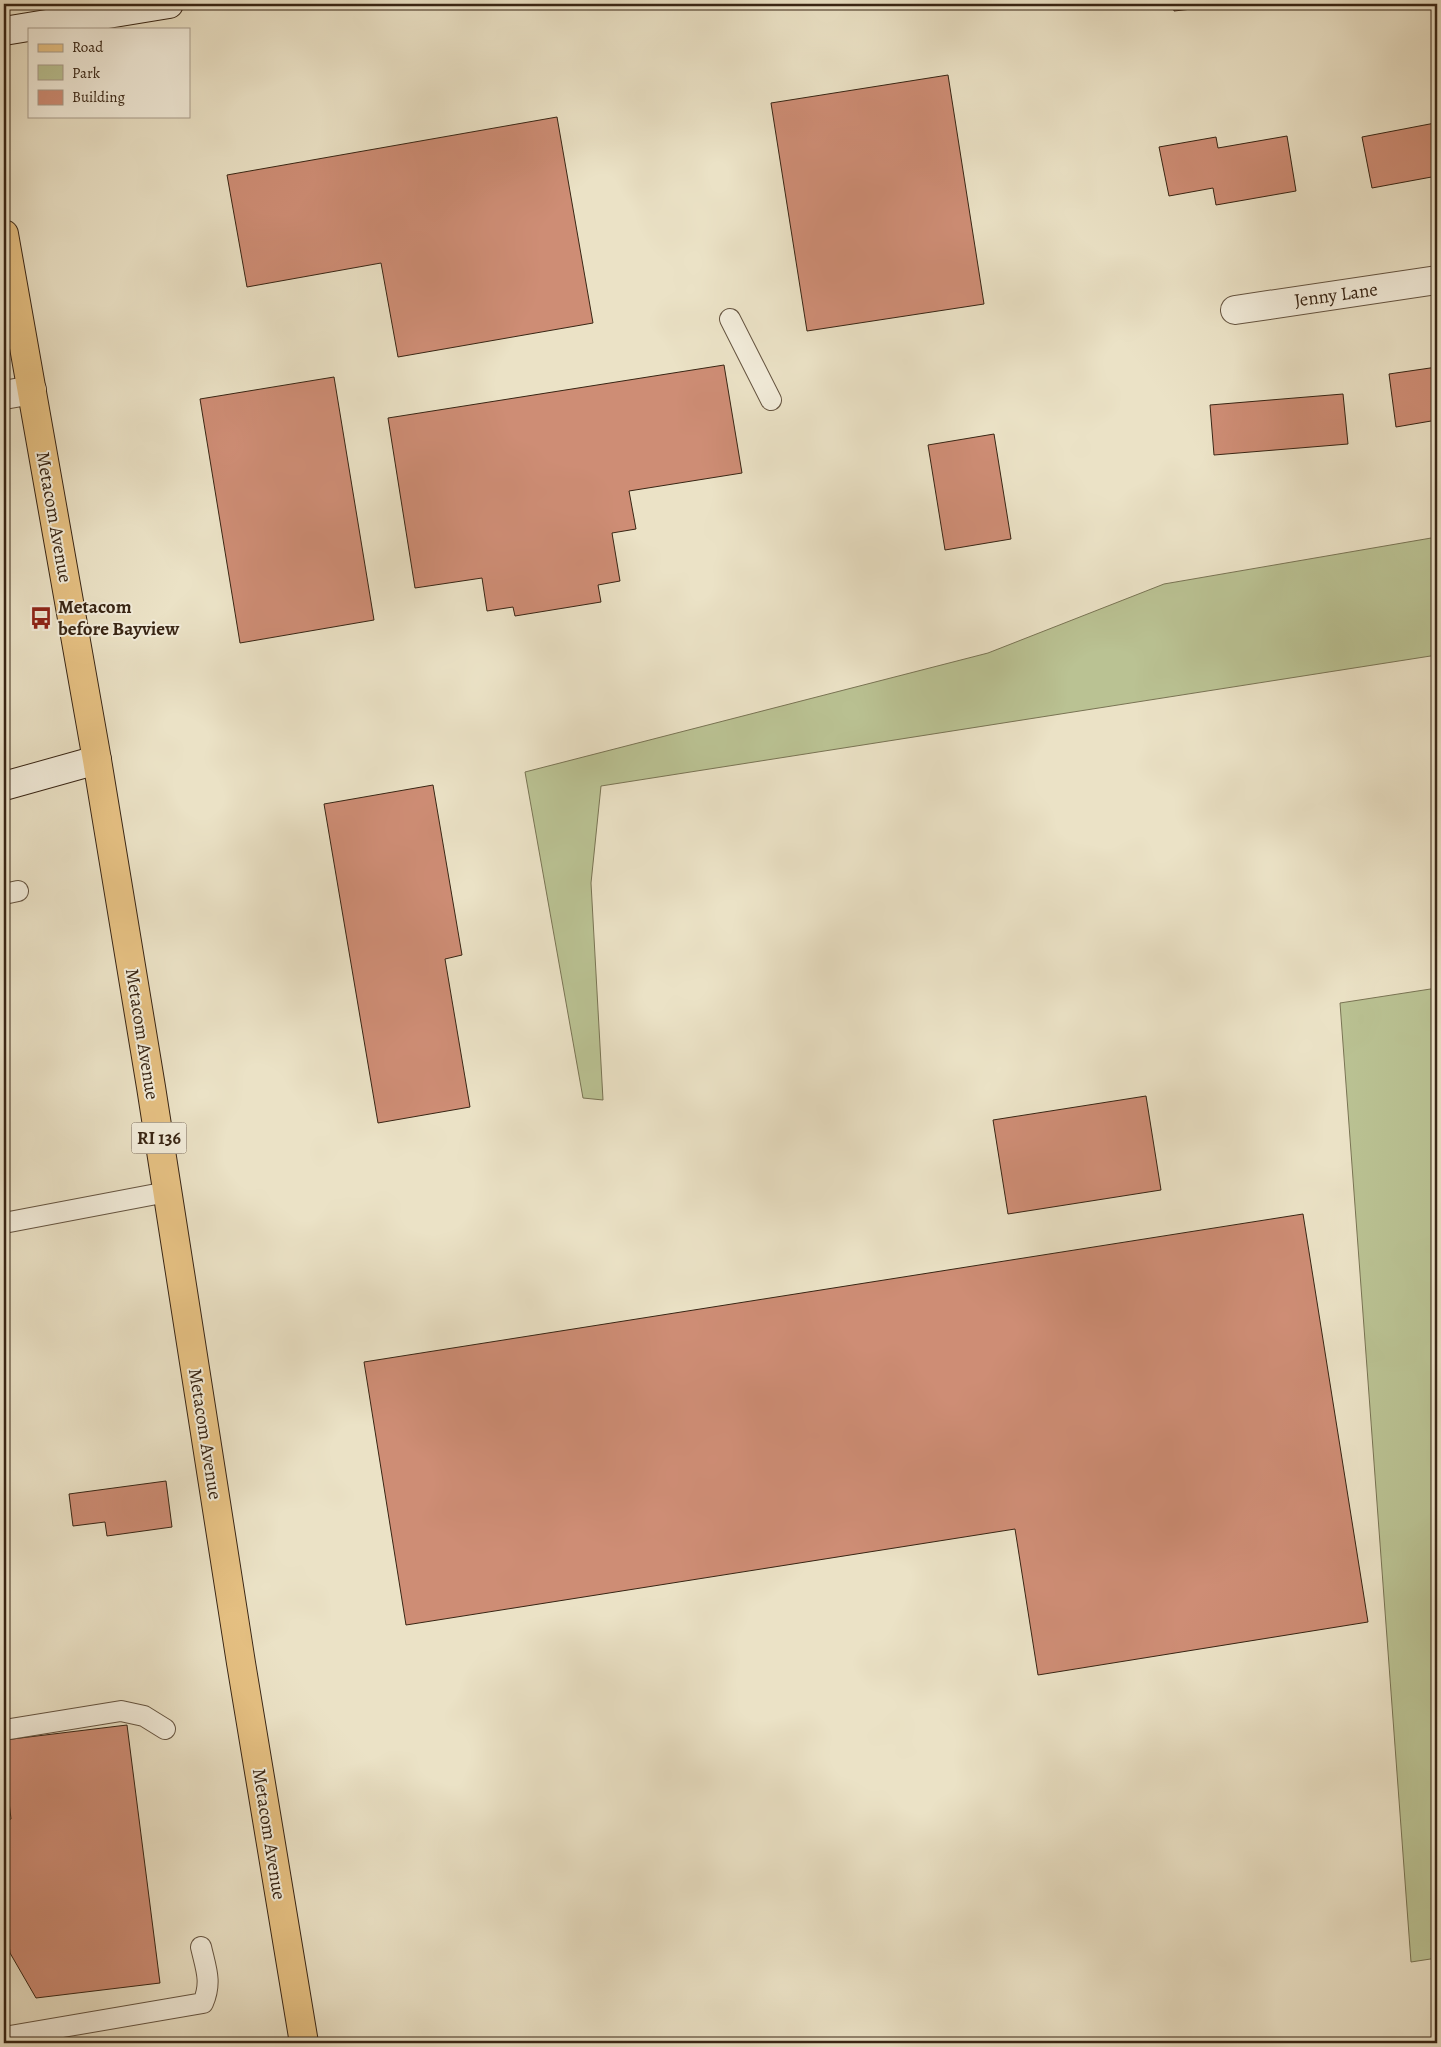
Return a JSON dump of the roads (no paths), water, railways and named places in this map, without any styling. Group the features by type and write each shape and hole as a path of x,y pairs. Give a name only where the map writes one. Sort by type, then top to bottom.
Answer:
{"main road":[{"name":"Metacom Avenue","path":"4,234 97,760 242,1672 304,2043"}],"street":[{"path":"4,31 169,4"},
{"name":"Jenny Lane","path":"1235,310 1437,280"},
{"path":"4,395 32,390"},
{"path":"4,786 97,760"}],"lane":[{"path":"730,320 772,400"},
{"path":"4,1223 167,1192"},
{"path":"4,1730 121,1711 144,1716 165,1729"},
{"path":"4,2037 203,2003 208,1990 201,1947"}],"place":[{"name":"Metacom before Bayview","path":"41,618"}]}
